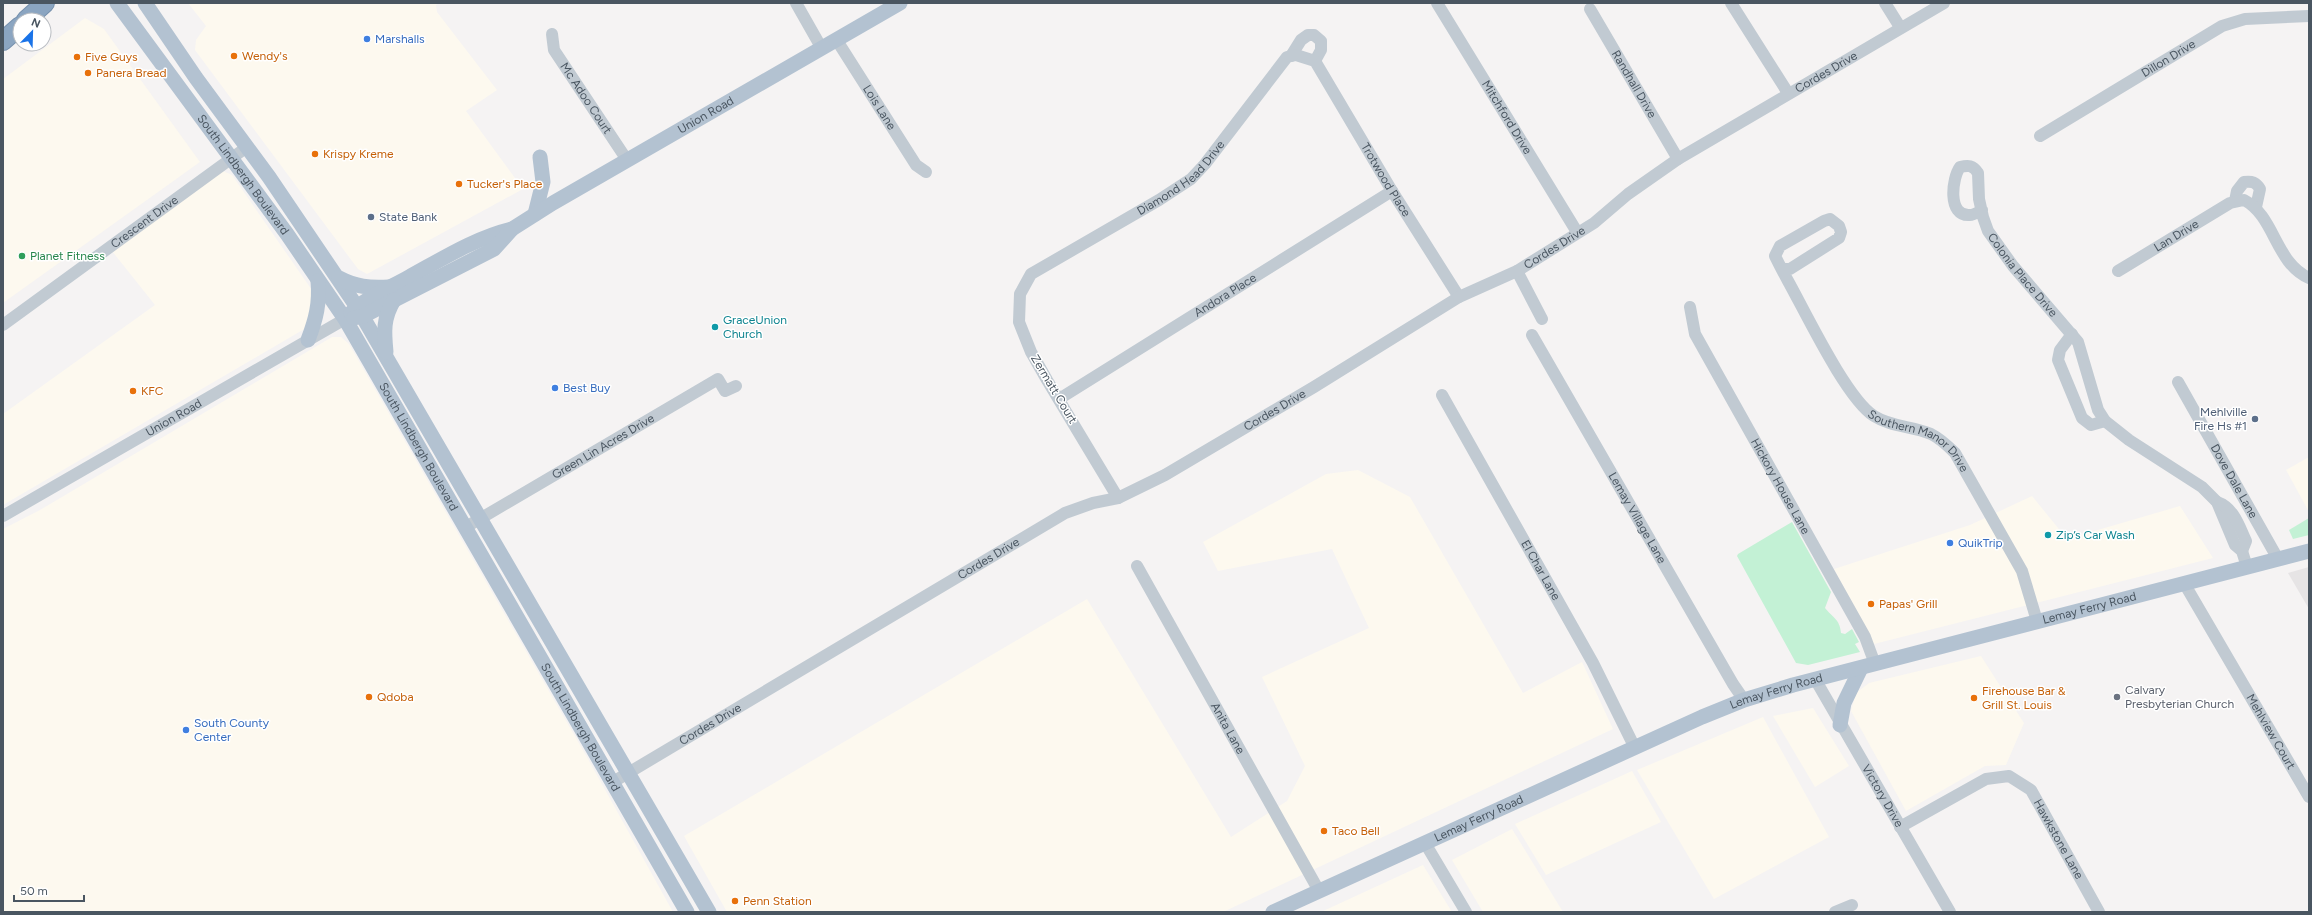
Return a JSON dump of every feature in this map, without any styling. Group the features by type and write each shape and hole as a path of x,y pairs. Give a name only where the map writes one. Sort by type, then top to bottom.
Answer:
{"highway":[{"path":"35,12 45,3"},
{"path":"3,41 12,33"}],"main road":[{"name":"South Lindbergh Boulevard","path":"117,3 232,159 345,319 687,912"},
{"name":"South Lindbergh Boulevard","path":"145,3 192,74 339,278 360,311 709,912"},
{"name":"Union Road","path":"345,319 393,293 486,235 512,229 535,214 821,47 900,3"},
{"path":"535,214 543,182 540,157"},
{"path":"339,278 354,286 393,293 384,322 386,355"},
{"path":"308,340 317,316 320,301 318,280"},
{"name":"Lemay Ferry Road","path":"1279,911 1319,891 1744,700 1815,679 2309,551"},
{"path":"1840,725 1844,703 1861,668"}],"street":[{"path":"796,3 821,47"},
{"name":"Mitchford Drive","path":"1437,3 1577,232"},
{"path":"1731,3 1788,93"},
{"path":"1885,3 1900,27"},
{"name":"Cordes Drive","path":"613,782 1065,513 1093,503 1118,498 1165,475 1314,387 1459,297 1517,271 1577,232 1594,223 1628,194 1678,159 1900,27 1944,3"},
{"name":"Randhall Drive","path":"1590,9 1678,159"},
{"name":"Dillon Drive","path":"2040,136 2222,26 2245,19 2309,16"},
{"name":"Mc Adoo Court","path":"552,34 554,50 577,82 627,160"},
{"path":"1308,34 1314,35 1321,41 1321,50 1314,61 1296,56 1301,40 1308,34"},
{"name":"Lois Lane","path":"836,40 916,165 926,172"},
{"name":"Diamond Head Drive","path":"1031,274 1159,200 1191,178 1205,164 1287,56 1296,56"},
{"name":"Trotwood Place","path":"1314,61 1392,191 1459,297"},
{"name":"Crescent Drive","path":"3,325 232,159 246,147"},
{"path":"2256,207 2260,189 2257,184 2251,181 2244,182 2237,191 2235,201 2244,200 2256,207 2290,264 2301,274 2309,278"},
{"name":"Andora Place","path":"1059,399 1392,191"},
{"name":"Lan Drive","path":"2118,271 2235,201"},
{"name":"Colonia Place Drive","path":"1982,210 1988,231 1999,248 2078,342 2098,410 2106,421 2130,440 2202,487 2217,502 2229,508 2246,541 2242,551 2247,567"},
{"name":"Southern Manor Drive","path":"1782,270 1790,269 1839,238 1841,232 1839,226 1830,219 1824,221 1780,246 1775,256 1782,270 1856,400 1866,410 1885,421 1931,434 1943,441 1955,453 2022,571 2037,621"},
{"path":"1517,271 1542,319"},
{"name":"Zermatt Court","path":"1031,274 1020,294 1019,322 1031,352 1118,498"},
{"name":"Hickory House Lane","path":"1690,307 1695,334 1865,637 1875,664"},
{"name":"Union Road","path":"3,516 345,319"},
{"path":"2072,334 2060,350 2058,360 2082,418 2091,424 2106,421"},
{"name":"Lemay Village Lane","path":"1532,335 1733,684 1744,700"},
{"name":"Green Lin Acres Drive","path":"466,527 718,379 725,391 736,386"},
{"name":"Dove Dale Lane","path":"2178,382 2278,559"},
{"name":"El Char Lane","path":"1442,395 1593,663 1635,748"},
{"name":"Anita Lane","path":"1137,566 1319,891"},
{"name":"Mehlview Court","path":"2184,583 2309,797"},
{"name":"Victory Drive","path":"1815,679 1840,725 1950,912"},
{"name":"Hawkstone Lane","path":"1900,827 1986,779 2009,776 2031,790 2099,912"},
{"path":"1425,843 1466,912"},
{"path":"1835,912 1852,905"}],"shaded area":[{"path":"188,3 439,3 436,5 437,12 497,90 466,111 523,189 367,274 358,269 195,50 196,40 206,26"},
{"path":"85,18 104,29 200,162 3,303 3,79 39,52 52,52 52,43"},
{"path":"223,171 232,175 314,293 306,328 3,505 3,414 155,305 112,251"},
{"path":"332,337 341,337 349,344 588,759 673,912 3,912 3,529 40,510"},
{"path":"2309,457 2309,512 2286,470"},
{"path":"1358,470 1410,497 1523,693 1582,662 1613,729 1223,912 727,912 684,836 1087,599 1231,837 1287,801 1305,766 1262,677 1369,628 1332,549 1218,571 1203,542 1326,474"},
{"path":"2032,496 2067,539 2180,506 2213,558 1874,644 1834,569 1970,525"},
{"path":"2309,567 2309,609 2288,573"},
{"path":"1981,656 2024,723 2006,765 1985,766 1906,811 1851,711 1856,693 1869,683"},
{"path":"1813,708 1849,766 1815,787 1773,716"},
{"path":"1763,717 1829,837 1714,899 1637,770"},
{"path":"1632,771 1661,822 1546,875 1515,824"},
{"path":"1512,829 1563,912 1483,912 1452,860"},
{"path":"1423,865 1452,912 1321,912"}],"green space":[{"path":"2309,518 2309,535 2293,539 2289,530"},
{"path":"1792,522 1831,592 1825,608 1839,624 1841,633 1845,634 1852,629 1859,642 1855,644 1860,652 1808,665 1796,663 1737,556"}],"place":[{"name":"Marshalls","path":"367,39"},
{"name":"Wendy's","path":"234,56"},
{"name":"Five Guys","path":"77,57"},
{"name":"Panera Bread","path":"88,73"},
{"name":"Krispy Kreme","path":"315,154"},
{"name":"Tucker's Place","path":"459,184"},
{"name":"State Bank","path":"371,217"},
{"name":"Planet Fitness","path":"22,256"},
{"name":"GraceUnion Church","path":"715,327"},
{"name":"Best Buy","path":"555,388"},
{"name":"KFC","path":"133,391"},
{"name":"Mehlville Fire Hs #1","path":"2255,419"},
{"name":"Zip’s Car Wash","path":"2048,535"},
{"name":"QuikTrip","path":"1950,543"},
{"name":"Papas' Grill","path":"1871,604"},
{"name":"Qdoba","path":"369,697"},
{"name":"Calvary Presbyterian Church","path":"2117,697"},
{"name":"Firehouse Bar & Grill St. Louis","path":"1974,698"},
{"name":"South County Center","path":"186,730"},
{"name":"Taco Bell","path":"1324,831"},
{"name":"Penn Station","path":"735,901"}]}
